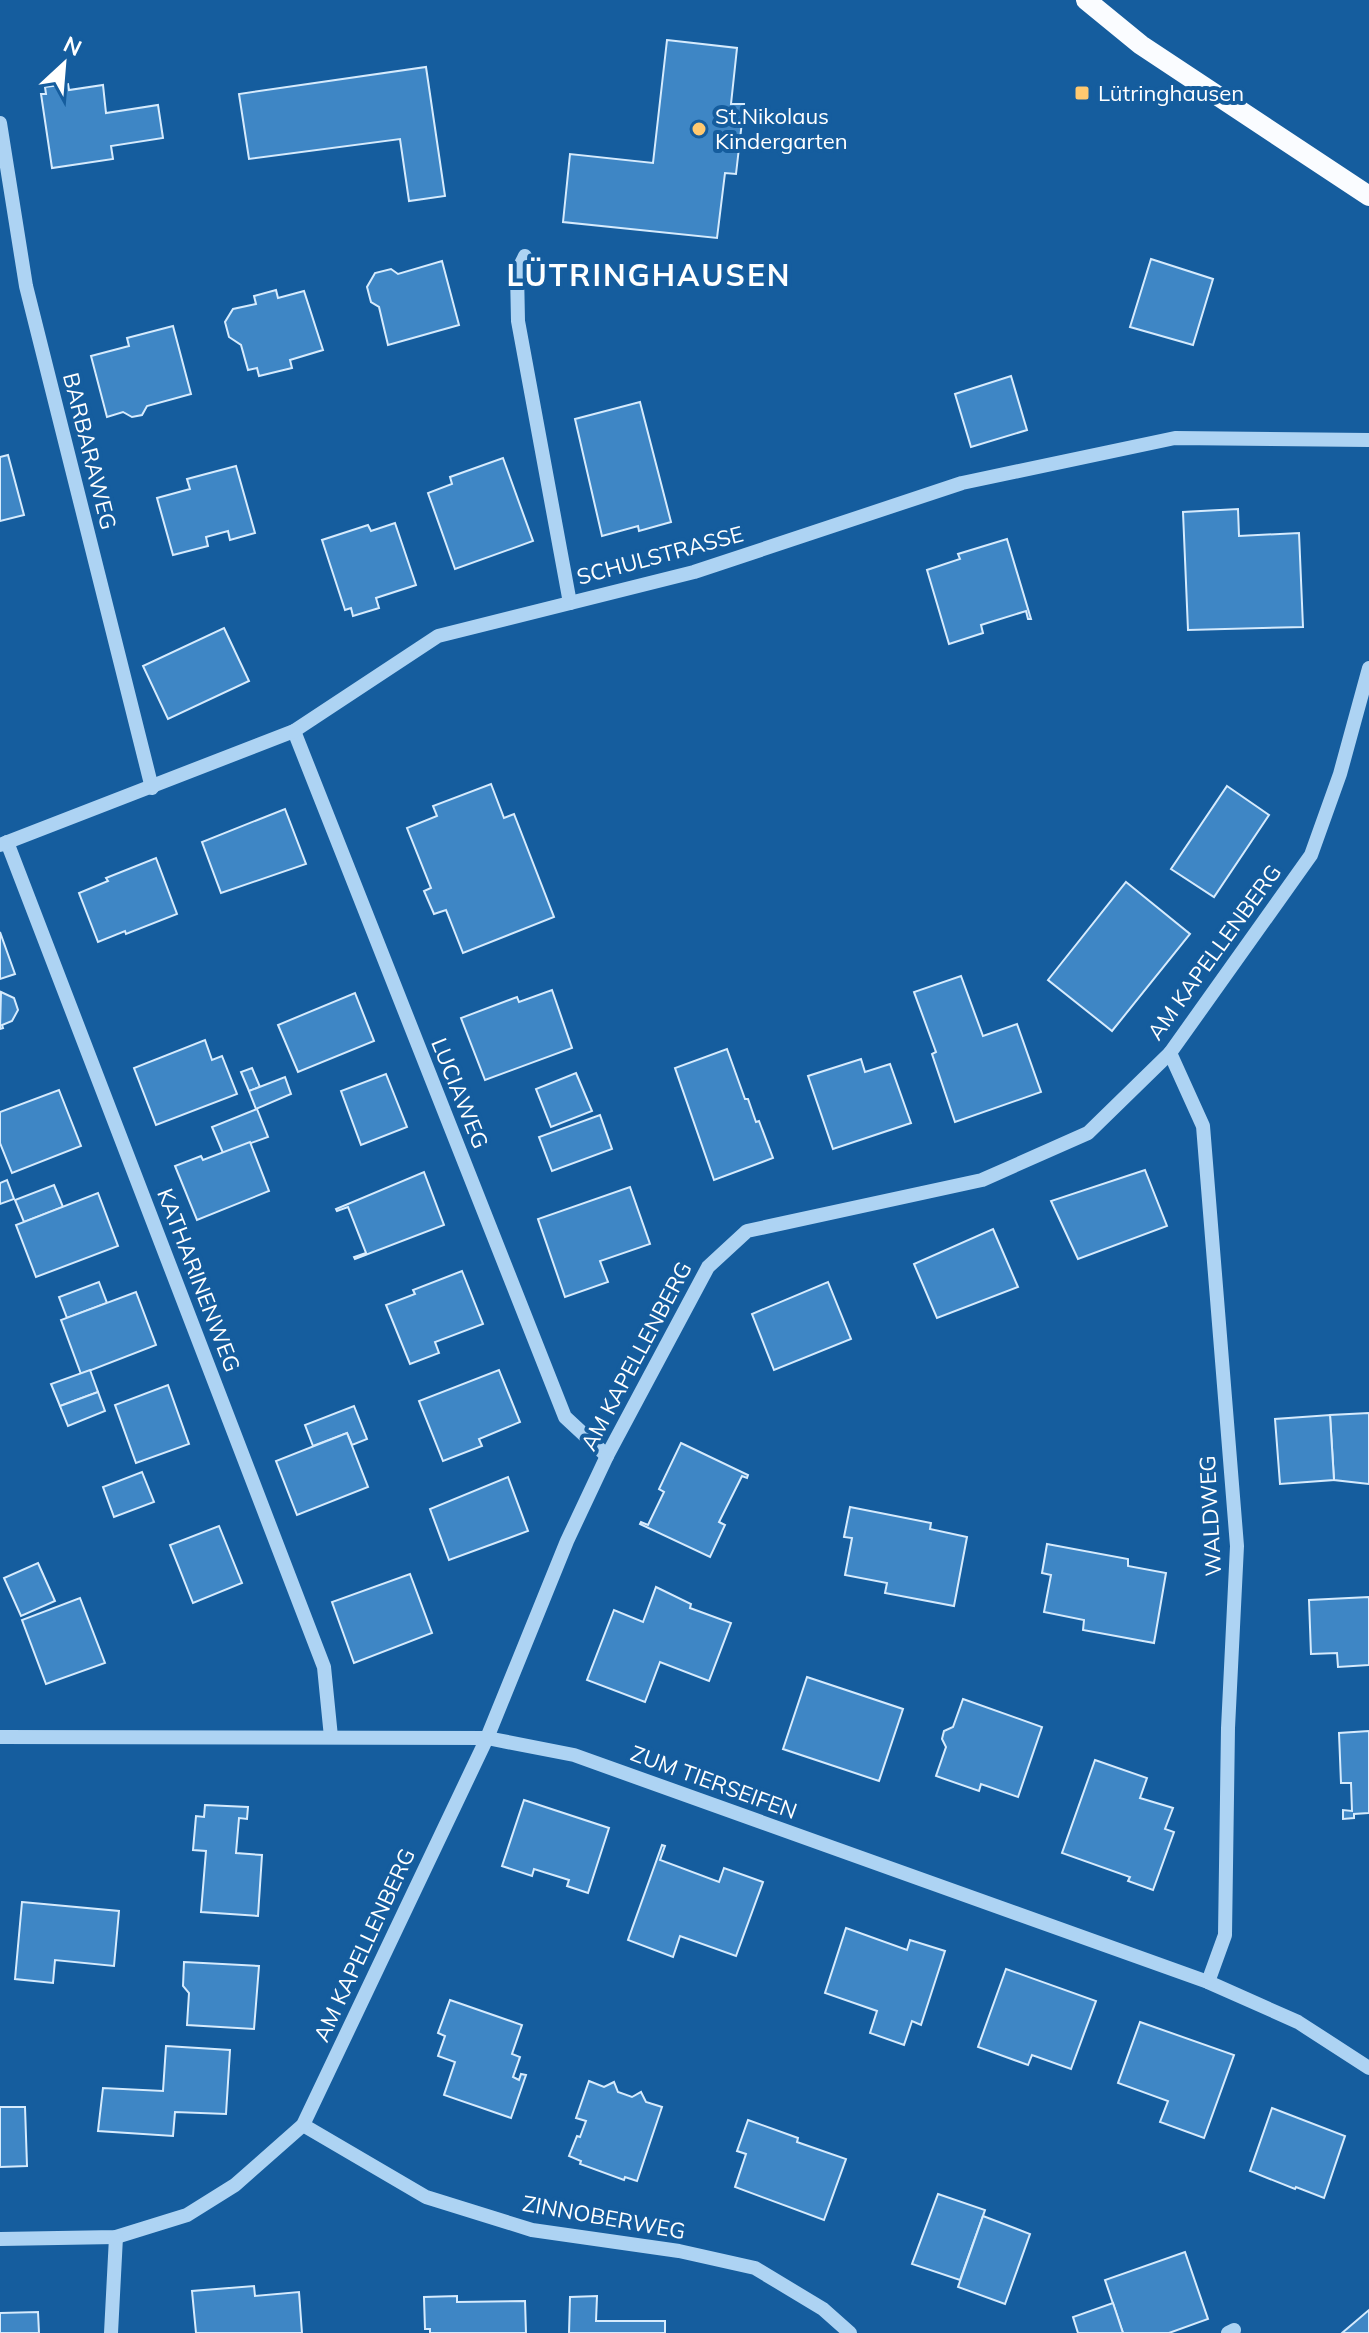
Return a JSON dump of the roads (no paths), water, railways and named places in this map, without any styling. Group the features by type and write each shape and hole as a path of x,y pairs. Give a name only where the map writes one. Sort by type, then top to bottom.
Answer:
{"main road":[{"path":"1086,0 1141,45 1369,196"}],"street":[{"name":"BARBARAWEG","path":"0,123 26,286 152,788"},
{"path":"525,256 517,272 518,321 570,603"},
{"name":"SCHULSTRASSE","path":"3,844 294,731 438,636 694,572 962,483 1175,438 1369,440"},
{"name":"AM KAPELLENBERG","path":"303,2125 487,1738 567,1541 607,1456 708,1267 747,1231 982,1180 1088,1133 1170,1053 1311,855 1340,774 1369,668"},
{"name":"LUCIAWEG","path":"294,731 565,1417 607,1456"},
{"name":"KATHARINENWEG","path":"3,844 324,1667 331,1737"},
{"name":"WALDWEG","path":"1170,1053 1203,1126 1237,1546 1228,1728 1225,1935 1208,1982"},
{"name":"ZUM TIERSEIFEN","path":"0,1737 487,1738 574,1755 1208,1982 1298,2022 1369,2068"},
{"path":"0,2239 116,2237 187,2215 235,2185 303,2125"},
{"name":"ZINNOBERWEG","path":"303,2125 426,2197 532,2230 679,2251 755,2268 823,2309 850,2333"},
{"path":"111,2333 116,2237"}],"place":[{"name":"Lütringhausen","path":"1082,93"},
{"name":"St.Nikolaus Kindergarten","path":"699,129"}],"district":[{"name":"LÜTRINGHAUSEN","path":"649,276"}]}
